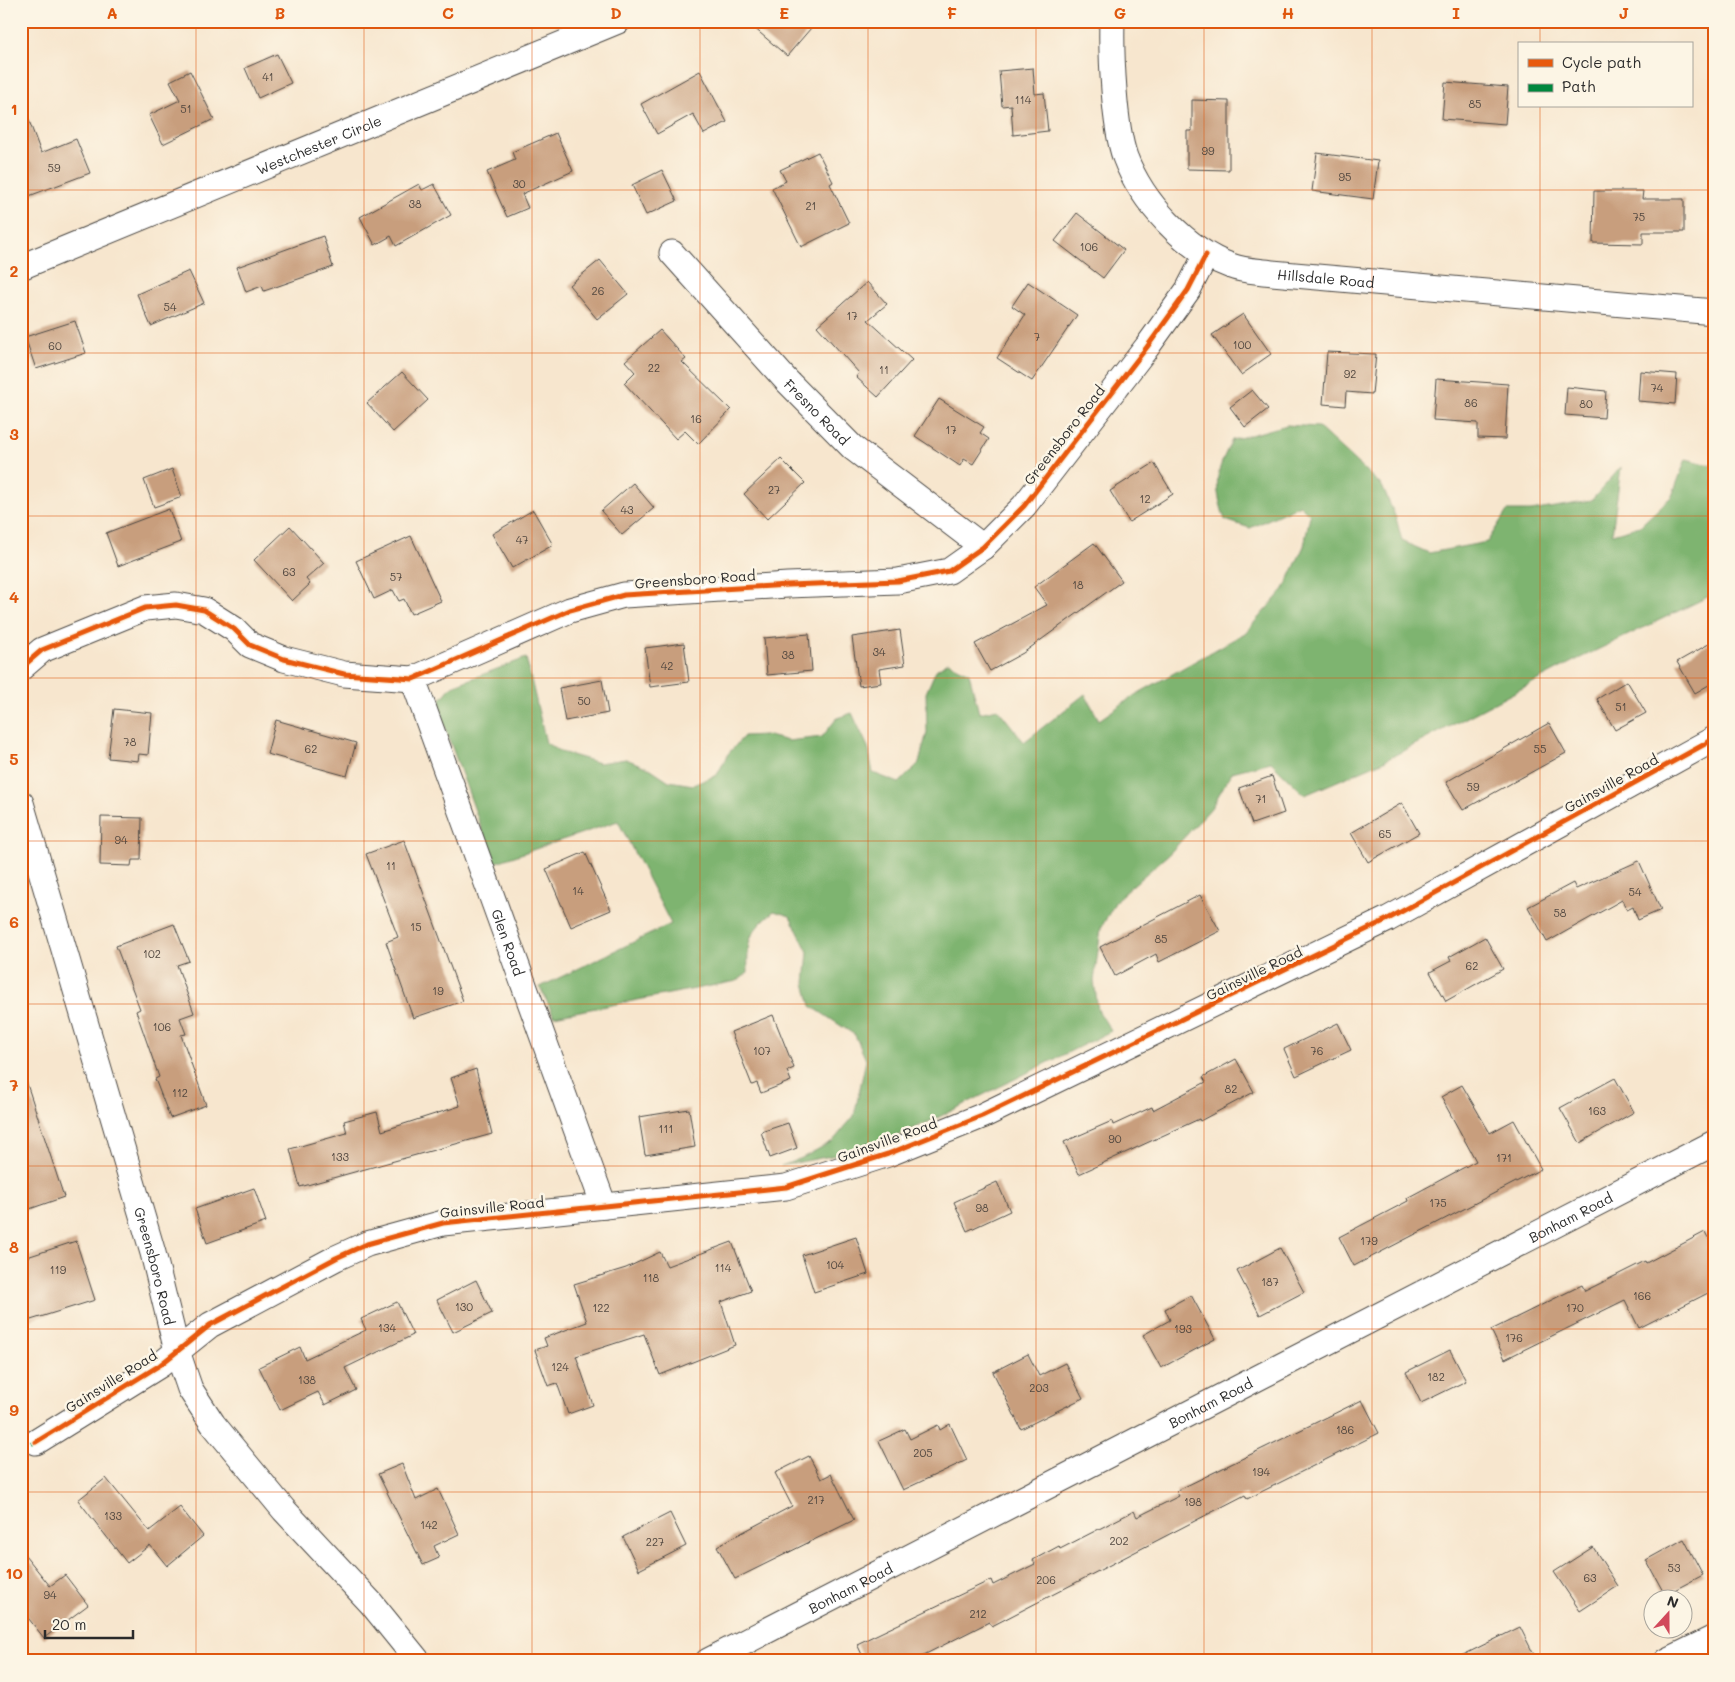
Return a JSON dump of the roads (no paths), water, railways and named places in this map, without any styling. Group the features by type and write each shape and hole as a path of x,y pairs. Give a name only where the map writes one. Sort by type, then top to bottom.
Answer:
{"street":[{"name":"Westchester Circle","path":"21,267 618,21"},
{"name":"Hillsdale Road","path":"1112,21 1118,122 1125,158 1149,200 1184,240 1206,255 1232,267 1272,273 1714,312"},
{"name":"Fresno Road","path":"672,253 786,380 853,448 983,548"},
{"name":"Greensboro Road","path":"21,668 42,650 145,608 176,604 204,610 234,629 250,645 284,660 344,674 413,679 570,610 624,595 788,585 898,581 949,571 983,548 1024,506 1147,347 1188,290 1206,255"},
{"name":"Glen Road","path":"413,679 604,1206"},
{"name":"Gainsville Road","path":"36,1442 140,1378 210,1325 336,1258 367,1244 443,1222 786,1187 888,1154 982,1116 1388,919 1714,739"},
{"name":"Greensboro Road","path":"21,803 153,1253 177,1351 190,1390 213,1424 295,1522 371,1603 418,1661"},
{"name":"Bonham Road","path":"708,1661 1714,1143"},
{"path":"1666,1661 1714,1638"}]}
